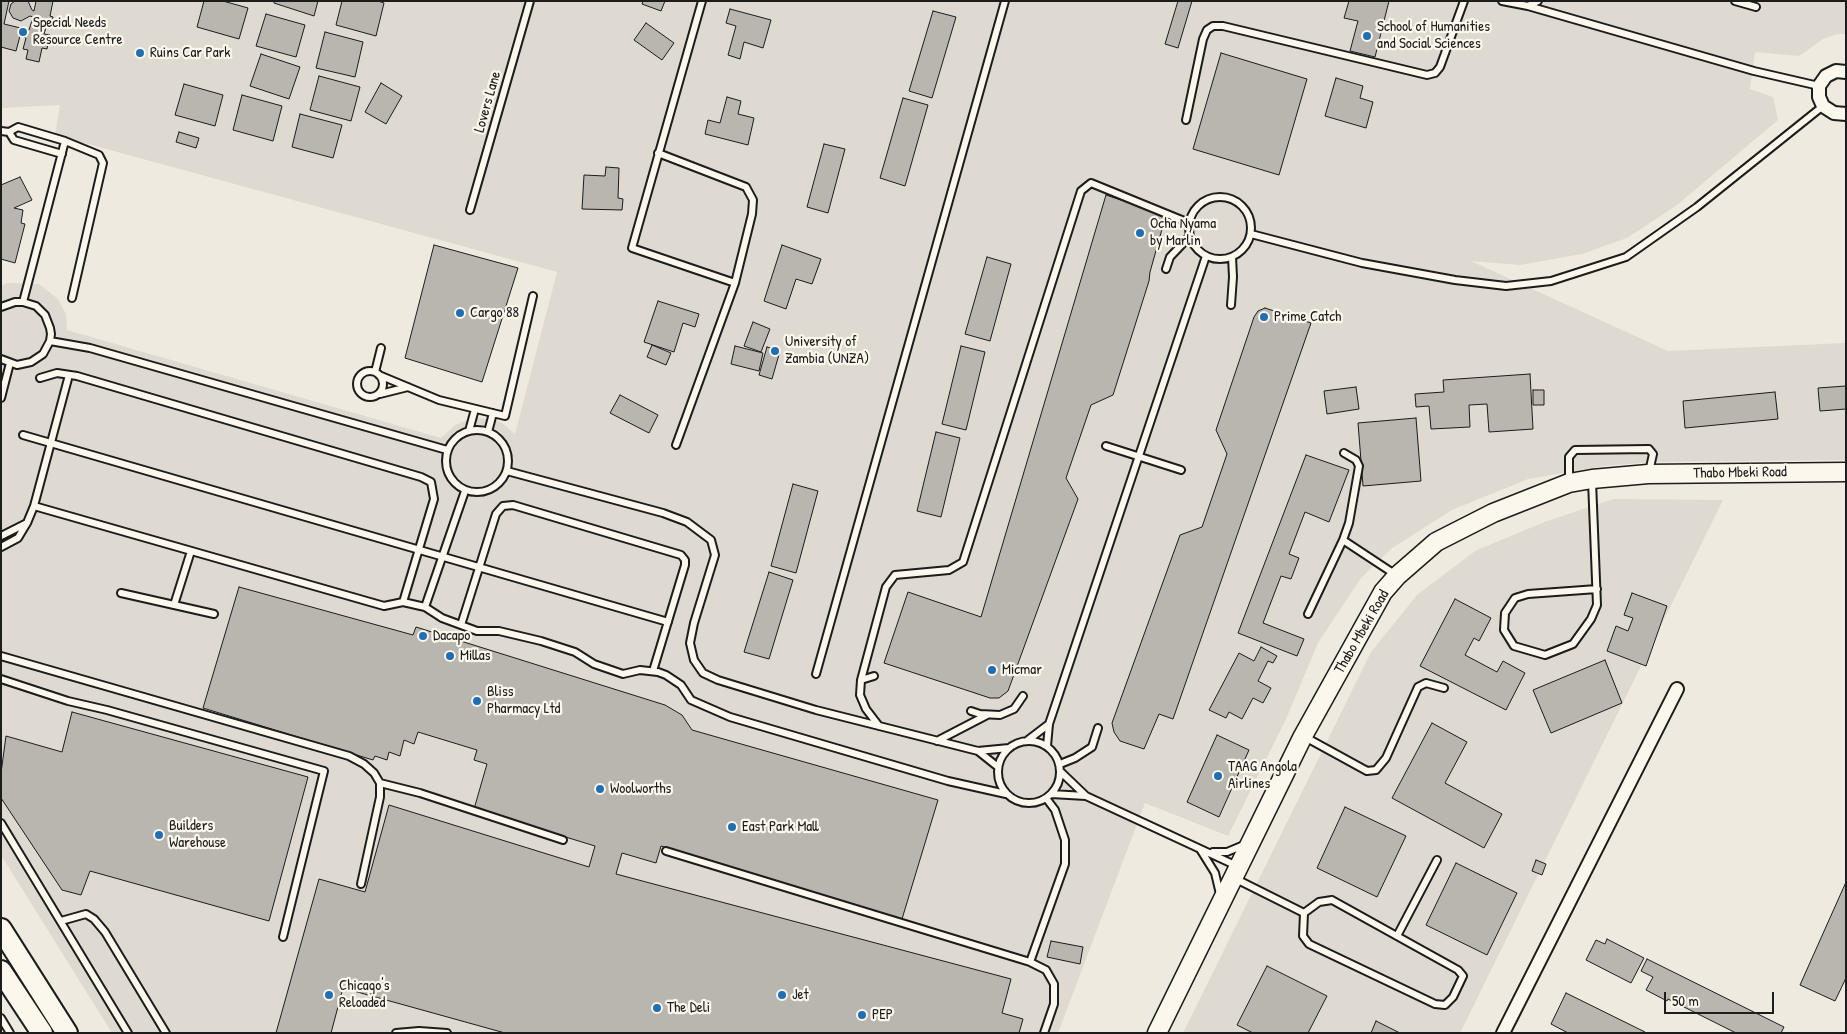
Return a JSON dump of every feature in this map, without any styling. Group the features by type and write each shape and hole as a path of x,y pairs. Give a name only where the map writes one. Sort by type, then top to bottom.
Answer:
{"main road":[{"name":"Thabo Mbeki Road","path":"1157,1033 1303,736 1383,592 1397,576 1436,542 1493,513 1570,483 1592,479 1648,474 1846,472"},
{"path":"1,929 67,1033"},
{"path":"1,971 42,1033"}],"street":[{"path":"1846,72 1836,71 1826,76 1819,86 1819,97 1824,106 1834,113 1846,114"},
{"path":"1503,1033 1677,689"}],"lane":[{"name":"Lovers Lane","path":"470,210 530,1"},
{"path":"702,1 632,248 735,283"},
{"path":"816,674 1005,1"},
{"path":"1186,120 1204,39 1207,30 1213,26 1224,26 1427,75 1435,73 1440,67 1464,1"},
{"path":"1502,1 1528,6 1754,71 1819,86"},
{"path":"1528,6 1538,1"},
{"path":"1735,1 1756,7"},
{"path":"1251,234 1362,263 1455,280 1506,286 1551,281 1626,256 1697,207 1824,106"},
{"path":"1,131 9,132 18,128 65,141 99,155 103,163 72,298"},
{"path":"9,132 14,140 62,154"},
{"path":"23,302 65,141"},
{"path":"658,153 746,187 753,200 752,214 735,283 676,446"},
{"path":"879,726 866,709 860,695 861,680 886,587 895,575 948,570 964,562 1081,191 1091,183 1189,223"},
{"path":"1222,196 1237,201 1243,206 1250,218 1251,234 1244,249 1232,257 1219,259 1206,256 1193,244 1188,230 1189,223 1191,216 1201,203 1214,197 1222,196"},
{"path":"1166,269 1170,257 1190,236"},
{"path":"1047,746 1049,724 1206,256"},
{"path":"1231,305 1232,257"},
{"path":"409,387 370,398 361,394 357,385 358,380 365,372 377,373 439,400 505,416 533,296"},
{"path":"1,307 8,303 23,302 36,306 45,315 50,328 50,341 38,359 24,364 10,363 1,359"},
{"path":"50,341 90,348 447,450"},
{"path":"380,394 384,384 377,373 381,348"},
{"path":"1,398 10,363"},
{"path":"40,378 57,373 69,375 421,476 431,482 434,499 403,602"},
{"path":"1,547 18,538 34,506 69,375"},
{"path":"469,430 475,409"},
{"path":"488,432 493,413"},
{"path":"469,430 488,432 500,439 506,451 507,471 504,478 494,488 480,493 465,491 449,477 445,464 447,450 456,437 469,430"},
{"path":"23,435 668,622"},
{"path":"1106,446 1181,470"},
{"path":"1570,483 1569,457 1575,450 1649,449 1653,454 1648,474"},
{"path":"1308,614 1343,540 1349,523 1359,466 1356,460 1344,453"},
{"path":"507,471 664,513 687,522 711,540 715,555 694,623 690,643 694,660 703,673 718,680 816,710 937,741 978,751 1009,748"},
{"path":"1592,479 1598,605 1590,619 1573,644 1545,655 1514,646 1504,630 1505,612 1515,598 1528,594 1597,590"},
{"path":"425,607 465,491"},
{"path":"461,625 496,514 503,506 513,505 682,555 685,565 653,671"},
{"path":"34,506 384,606 403,602 425,607 442,618 477,631 499,631 542,641 575,652 594,664 623,674 640,670 653,671 674,679 687,692 691,700 730,717 948,781 1006,794 1025,803 1039,802 1049,796 1059,781 1061,772 1056,755 1047,746 1028,740"},
{"path":"1,536 27,523"},
{"path":"1343,540 1397,576"},
{"path":"174,605 192,551"},
{"path":"121,593 214,614"},
{"path":"1,656 350,756 364,764 374,774 380,784 380,797 361,884"},
{"path":"861,680 874,676"},
{"path":"1,680 68,701 107,710 324,771 283,937"},
{"path":"1303,736 1367,771 1376,770 1386,758 1418,687 1426,683 1444,688"},
{"path":"971,711 988,715 1000,715 1014,709 1023,696"},
{"path":"937,741 988,715"},
{"path":"1006,794 999,783 998,767 1002,756 1014,744 1028,740 1049,724"},
{"path":"1060,764 1075,758 1092,747 1098,728"},
{"path":"978,751 998,767"},
{"path":"1061,772 1086,796 1199,848 1304,913"},
{"path":"380,784 420,793 563,840"},
{"path":"1049,796 1086,796"},
{"path":"1030,962 1065,864 1065,840 1049,796"},
{"path":"1,823 128,1033"},
{"path":"1199,848 1213,852 1227,852 1252,841"},
{"path":"1199,848 1215,873 1222,902"},
{"path":"666,851 1030,962 1046,970 1054,984 1054,1004 1044,1033"},
{"path":"1397,936 1437,860"},
{"path":"1332,900 1458,970 1463,976 1453,997 1444,1005 1435,1004 1309,944 1303,936 1304,913 1318,902 1332,900"},
{"path":"61,921 86,914 94,919 105,932 166,1033"},
{"path":"1,1018 10,1033"},
{"path":"396,1033 418,1031 447,1033"}],"shaded area":[{"path":"1,1 1846,1 1846,34 1837,34 1823,39 1799,56 1755,52 1750,89 1773,97 1778,120 1677,205 1627,238 1582,254 1520,265 1471,261 1668,351 1846,343 1846,460 1653,462 1604,466 1528,479 1452,510 1392,548 1361,578 1318,643 1286,719 1228,836 1145,803 1058,1033 112,1033 1,855 1,286 7,283 39,284 58,299 66,314 67,330 441,438 455,425 473,418 493,419 502,423 515,434 557,272 55,135 60,105 1,108"},
{"path":"1613,499 1723,500 1460,1033 1183,1033 1371,652 1417,595 1475,551 1542,523"}],"building":[{"name":"Special Needs Resource Centre","path":"1,1 9,1 4,24 29,30 33,17 30,16 21,21 13,18 9,11 11,4 15,1 28,1 34,11 36,1 53,1 50,16 53,17 52,23 48,21 44,34 50,35 47,49 42,48 39,62 26,59 28,50 23,49 26,38 20,36 16,51 1,47"},
{"path":"204,1 223,1 248,8 239,39 197,27"},
{"path":"274,1 318,1 314,16 274,3"},
{"path":"342,1 378,1 384,3 376,36 336,25"},
{"path":"643,1 665,1 661,11 642,4"},
{"path":"1178,1 1192,1 1178,48 1165,44"},
{"name":"School of Humanities and Social Sciences","path":"1349,1 1389,1 1375,57 1350,51 1358,21 1344,18"},
{"path":"730,9 771,20 763,48 744,42 740,59 728,55 736,26 726,23"},
{"path":"933,11 956,17 932,98 909,91"},
{"path":"266,14 305,25 296,57 256,46"},
{"path":"646,23 674,43 662,60 634,40"},
{"path":"325,32 363,42 355,77 316,68"},
{"path":"1221,53 1307,79 1279,175 1193,149"},
{"path":"261,54 300,67 289,99 250,86"},
{"path":"319,76 360,87 351,121 310,110"},
{"path":"1336,78 1363,86 1360,98 1373,102 1366,128 1325,116"},
{"path":"381,83 402,96 386,124 365,112"},
{"path":"184,84 223,95 215,126 175,115"},
{"path":"242,95 282,106 273,141 233,130"},
{"path":"727,97 741,101 738,114 754,118 748,145 705,134 708,120 720,123"},
{"path":"903,98 928,105 905,186 880,178"},
{"path":"300,114 342,125 333,158 292,147"},
{"path":"179,132 199,138 196,148 176,142"},
{"path":"824,144 845,149 828,213 807,207"},
{"path":"606,167 619,168 618,198 623,199 622,210 582,209 584,175 605,176"},
{"path":"20,177 32,200 14,208 23,210 21,223 25,224 15,263 1,259 1,185"},
{"path":"1106,195 1166,215 1149,281 1113,395 1091,405 1066,478 1078,499 1008,691 999,698 990,698 884,663 908,592 981,617"},
{"name":"Cargo 88","path":"434,245 518,268 482,382 405,358"},
{"path":"782,245 821,259 812,284 796,279 786,309 764,301"},
{"path":"987,257 1011,264 990,341 965,334"},
{"path":"658,301 699,314 695,327 683,323 674,352 644,342"},
{"path":"1265,308 1311,323 1173,719 1159,714 1144,749 1120,741 1114,732 1112,723 1180,535 1202,527 1227,454 1216,430 1254,317 1258,311"},
{"path":"753,322 770,329 761,352 744,346"},
{"path":"652,345 671,353 666,365 647,357"},
{"path":"735,346 763,353 759,371 731,364"},
{"path":"961,346 985,352 966,430 942,424"},
{"path":"767,347 780,351 772,379 759,375"},
{"path":"1530,374 1533,429 1489,432 1487,404 1469,405 1470,427 1431,429 1429,406 1416,407 1415,394 1444,392 1443,380"},
{"path":"1846,386 1846,409 1820,411 1818,388"},
{"path":"1356,387 1359,409 1327,414 1324,391"},
{"path":"1533,390 1544,390 1544,405 1533,405"},
{"path":"1775,392 1778,419 1685,428 1683,401"},
{"path":"620,395 658,415 649,433 610,413"},
{"path":"1416,418 1421,481 1363,486 1358,423"},
{"path":"936,432 960,438 941,517 917,511"},
{"path":"1306,455 1349,470 1329,522 1305,512 1289,554 1299,558 1291,579 1281,576 1263,623 1304,639 1297,656 1238,633"},
{"path":"793,484 818,491 796,573 771,566"},
{"path":"769,572 793,580 769,659 744,652"},
{"name":"East Park Mall","path":"239,587 413,635 416,627 665,705 682,715 692,730 938,800 902,919 661,846 656,863 622,853 616,874 1011,979 1002,1013 1023,1019 1019,1033 505,1033 343,988 331,1033 276,1033 319,879 365,892 389,805 589,867 595,846 474,809 487,764 474,760 477,750 418,732 414,744 404,740 400,756 389,752 387,760 375,756 373,760 203,708"},
{"path":"1632,593 1667,606 1646,666 1607,651 1616,626 1628,631 1633,618 1624,615"},
{"path":"1455,599 1491,618 1479,641 1474,638 1465,655 1497,672 1503,661 1525,673 1506,710 1420,666"},
{"path":"1261,647 1277,656 1273,663 1268,661 1258,681 1271,688 1263,703 1253,698 1242,719 1229,712 1226,718 1209,710 1239,653 1254,661"},
{"path":"1605,660 1622,703 1551,733 1533,690"},
{"name":"Builders Warehouse","path":"72,712 308,777 269,921 90,871 81,895 62,890 1,798 1,773 6,736 62,752"},
{"path":"1432,723 1467,742 1445,783 1502,814 1484,848 1392,798"},
{"name":"TAAG Angola Airlines","path":"1217,735 1249,750 1219,817 1187,802"},
{"path":"1345,807 1406,836 1377,897 1317,868"},
{"path":"1536,860 1546,864 1542,875 1532,871"},
{"path":"1456,863 1517,893 1487,955 1426,925"},
{"path":"1846,882 1846,978 1835,1001 1800,985"},
{"path":"1607,939 1644,958 1631,983 1586,960 1596,940 1605,944"},
{"path":"1051,941 1083,947 1080,964 1047,957"},
{"path":"1647,959 1784,1027 1781,1033 1736,1033 1646,990 1653,977 1641,971"},
{"path":"1267,966 1327,996 1308,1033 1253,1033 1237,1025"},
{"path":"1566,993 1645,1033 1568,1033 1551,1024"},
{"path":"1376,1021 1400,1033 1371,1033"}],"place":[{"name":"Special Needs Resource Centre","path":"23,32"},
{"name":"School of Humanities and Social Sciences","path":"1367,36"},
{"name":"Ruins Car Park","path":"140,53"},
{"name":"Ocha Nyama by Marlin","path":"1140,233"},
{"name":"Cargo 88","path":"460,313"},
{"name":"Prime Catch","path":"1264,317"},
{"name":"University of Zambia (UNZA)","path":"775,351"},
{"name":"Dacapo","path":"423,636"},
{"name":"Millas","path":"450,656"},
{"name":"Micmar","path":"992,670"},
{"name":"Bliss Pharmacy Ltd","path":"477,701"},
{"name":"TAAG Angola Airlines","path":"1218,776"},
{"name":"Woolworths","path":"600,789"},
{"name":"East Park Mall","path":"732,827"},
{"name":"Builders Warehouse","path":"159,835"},
{"name":"Chicago's Reloaded","path":"329,995"},
{"name":"Jet","path":"782,995"},
{"name":"The Deli","path":"657,1008"},
{"name":"PEP","path":"862,1015"}]}
